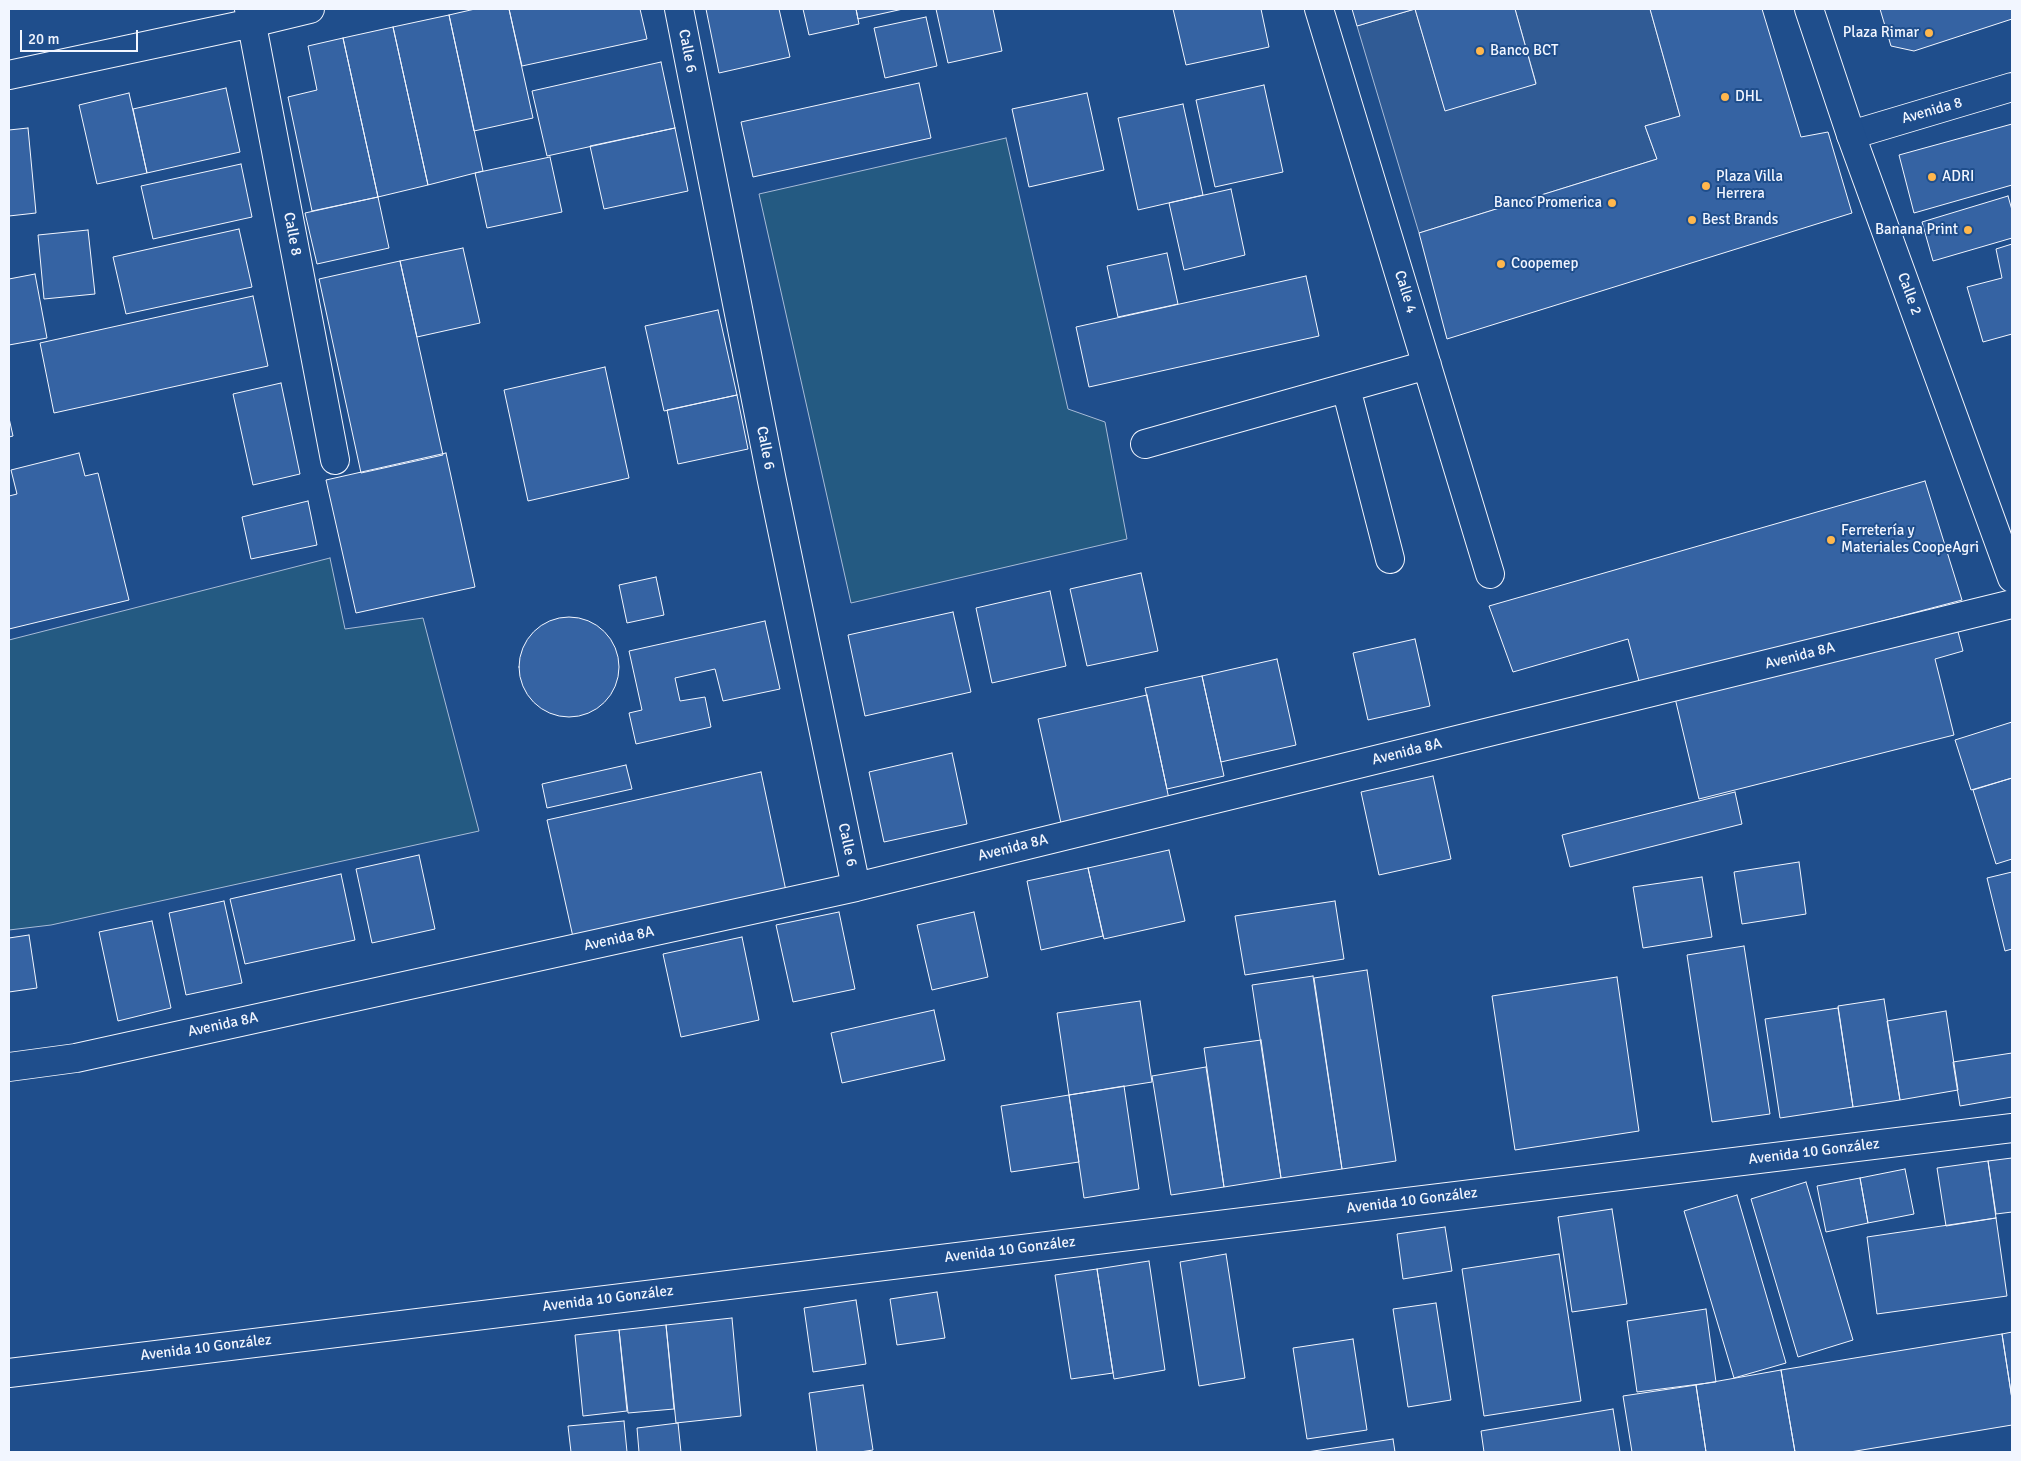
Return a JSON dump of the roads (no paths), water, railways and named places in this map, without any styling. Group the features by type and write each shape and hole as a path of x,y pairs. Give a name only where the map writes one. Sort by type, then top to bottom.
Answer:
{"street":[{"path":"9,75 251,16 310,9"},
{"name":"Calle 6","path":"679,9 772,481 856,887"},
{"name":"Calle 4","path":"1319,9 1490,574"},
{"name":"Calle 2","path":"1809,9 1851,135 2012,578"},
{"name":"Calle 8","path":"251,16 335,460"},
{"name":"Avenida 8","path":"1851,135 2012,87"},
{"path":"1144,444 1427,365"},
{"path":"1346,388 1390,559"},
{"name":"Avenida 8A","path":"9,1067 76,1058 856,887 2012,604"},
{"name":"Avenida 10 González","path":"9,1373 2012,1128"}],"place":[{"name":"Plaza Rimar","path":"1929,33"},
{"name":"Banco BCT","path":"1480,51"},
{"name":"DHL","path":"1725,97"},
{"name":"ADRI","path":"1932,177"},
{"name":"Plaza Villa Herrera","path":"1706,186"},
{"name":"Banco Promerica","path":"1612,203"},
{"name":"Best Brands","path":"1692,220"},
{"name":"Banana Print","path":"1968,230"},
{"name":"Coopemep","path":"1501,264"},
{"name":"Ferretería y Materiales CoopeAgri","path":"1831,540"}]}
